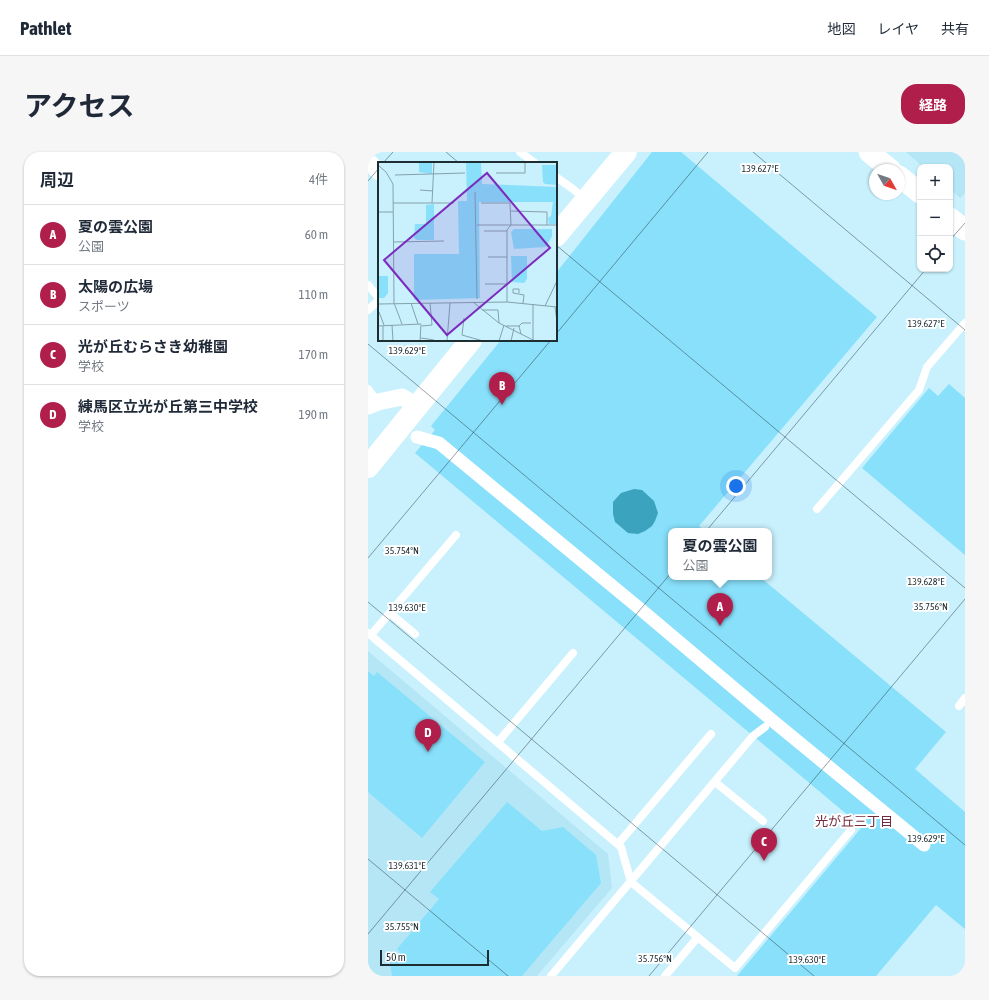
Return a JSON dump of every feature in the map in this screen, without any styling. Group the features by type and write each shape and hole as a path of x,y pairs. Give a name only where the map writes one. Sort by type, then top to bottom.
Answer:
{"main road":[{"path":"557,235 626,152"},
{"path":"368,468 470,341"}],"street":[{"path":"869,152 884,164"},
{"path":"368,161 378,171"},
{"path":"905,181 917,191"},
{"path":"953,220 965,230"},
{"path":"371,399 402,397 417,406"},
{"path":"417,437 439,443 924,845"}],"lane":[{"path":"520,152 534,162"},
{"path":"557,178 586,200"},
{"path":"368,285 378,298"},
{"path":"368,310 378,300"},
{"path":"816,509 919,390 927,368 965,323"},
{"path":"456,535 390,613 369,634 618,844 621,847 630,882 735,968 851,830"},
{"path":"390,613 415,634"},
{"path":"498,742 573,653"},
{"path":"959,706 965,698"},
{"path":"551,976 753,736 765,727"},
{"path":"618,844 711,734"},
{"path":"715,782 762,821"},
{"path":"665,976 698,937"}],"shaded area":[{"path":"652,152 681,152 877,317 699,526 701,528 668,528 668,580 764,580 946,732 915,769 965,812 965,929 936,905 876,976 737,976 862,827 415,453 435,430 431,426 500,341 557,341 557,272"},
{"path":"906,152 965,152 965,193 960,198 953,192 953,164 920,164"},
{"path":"949,384 965,398 965,555 862,468 929,388 938,396"},
{"path":"634,489 642,490 654,501 658,513 652,526 638,534 628,533 615,522 613,514 613,502 621,493"},
{"path":"368,651 608,854 612,888 537,976 368,976"},
{"path":"368,671 374,676 377,672 485,762 422,838 368,792"},
{"path":"507,802 542,831 563,827 596,855 601,883 522,976 392,976 390,963 400,952 397,949 439,899 430,892"}],"place":[{"name":"太陽の広場","path":"502,405"},
{"name":"夏の雲公園","path":"720,626"},
{"name":"練馬区立光が丘第三中学校","path":"428,752"},
{"name":"光が丘むらさき幼稚園","path":"764,861"}],"district":[{"name":"光が丘三丁目","path":"854,821"}]}
